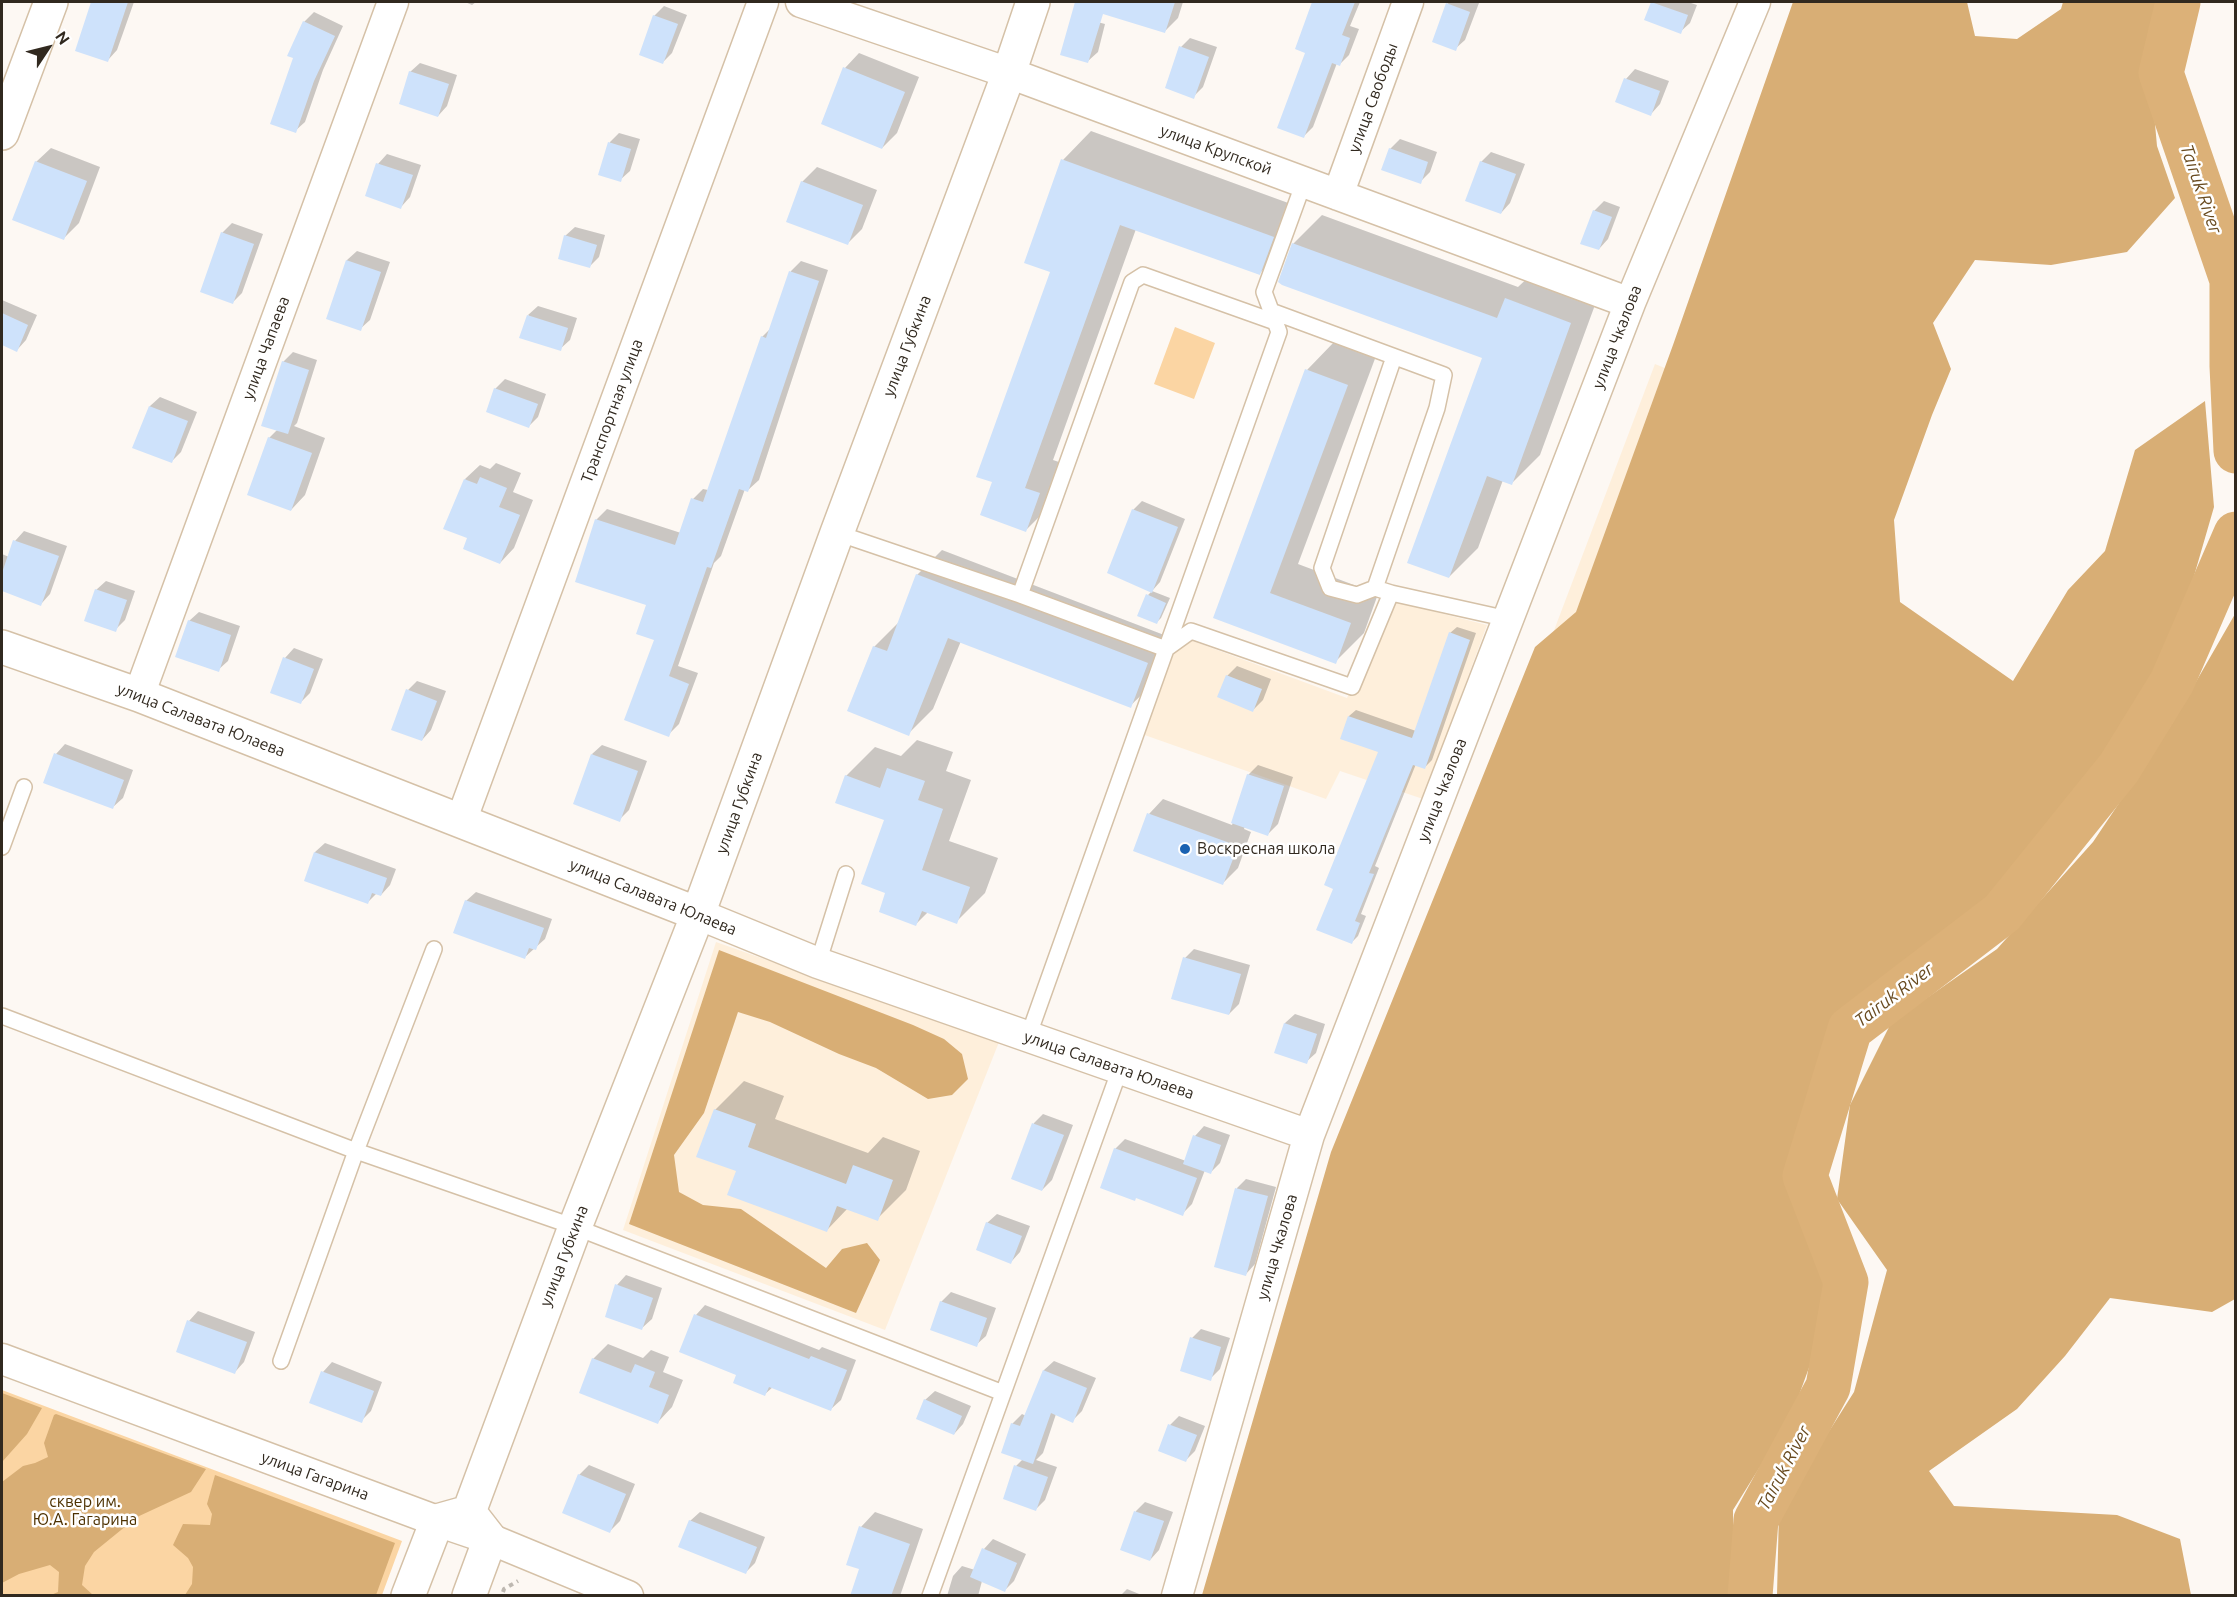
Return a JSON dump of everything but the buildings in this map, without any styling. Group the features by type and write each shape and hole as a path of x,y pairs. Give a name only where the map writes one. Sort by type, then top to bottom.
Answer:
{"main road":[{"path":"2,133 51,2"},
{"name":"улица Губкина","path":"469,1512 575,1227 698,914 1034,2"},
{"name":"улица Салавата Юлаева","path":"2,647 139,695 698,914"},
{"path":"408,1596 437,1521 469,1512 490,1539 470,1596"}],"street":[{"name":"улица Чапаева","path":"139,695 393,2"},
{"name":"Транспортная улица","path":"461,821 763,2"},
{"name":"улица Крупской","path":"801,2 1009,73 1630,303"},
{"name":"улица Свободы","path":"1338,195 1408,2"},
{"name":"улица Чкалова","path":"1177,1596 1309,1135 1630,303 1755,2"},
{"name":"улица Салавата Юлаева","path":"698,914 818,963 1309,1135"},
{"name":"улица Гагарина","path":"2,1359 490,1539 628,1596"}],"lane":[{"path":"1028,1037 1279,332 1264,292 1304,182"},
{"path":"1020,595 1132,282 1143,275 1444,375 1437,408 1375,588"},
{"path":"1394,357 1322,568 1330,588 1357,595 1375,588 1508,619"},
{"path":"837,532 1020,595 1166,649"},
{"path":"1166,649 1191,632 1352,687 1391,593"},
{"path":"2,847 24,787"},
{"path":"818,963 846,874"},
{"path":"281,1361 356,1151 434,949"},
{"path":"2,1016 356,1151 575,1227 1003,1393"},
{"path":"930,1596 1120,1069"}],"shaded area":[{"path":"1655,364 1682,375 1566,681 1539,670"},
{"path":"1385,599 1487,625 1423,799 1340,771 1326,799 1136,732 1174,634 1347,698"},
{"path":"716,942 999,1042 885,1330 623,1230"}],"green space":[{"path":"1793,2 1967,2 1975,36 2017,39 2061,9 2063,2 2161,2 2149,58 2157,146 2175,198 2127,252 2051,265 1975,260 1933,323 1951,369 1894,520 1900,602 2013,681 2068,590 2105,551 2135,450 2205,401 2214,507 2185,607 2145,700 2073,803 1990,901 1889,972 1842,1019 1802,1139 1797,1208 1830,1265 1814,1354 1791,1417 1733,1510 1734,1595 1202,1595 1331,1152 1535,647 1576,612 1673,345"},
{"path":"1175,327 1215,343 1194,399 1154,384"},
{"path":"2235,614 2235,1299 2212,1312 2110,1298 2065,1356 2017,1409 1929,1471 1954,1506 2117,1515 2180,1539 2191,1595 1777,1595 1779,1510 1854,1392 1887,1270 1837,1199 1850,1105 1891,1023 1997,949 2093,842 2170,727"},
{"path":"719,950 913,1025 944,1039 962,1054 968,1079 952,1095 928,1099 876,1068 839,1054 770,1022 738,1012 704,1113 674,1155 679,1192 703,1205 741,1209 826,1268 842,1249 867,1243 880,1260 856,1313 629,1224"},
{"name":"сквер им. Ю.А. Гагарина","path":"2,1390 402,1541 382,1595 2,1595"},
{"path":"2,1393 42,1408 27,1434 2,1462"},
{"path":"56,1414 206,1469 191,1492 137,1517 94,1552 85,1566 82,1585 93,1595 51,1595 58,1592 59,1572 50,1565 19,1574 2,1583 2,1482 23,1466 48,1457 44,1443"},
{"path":"215,1475 395,1543 376,1595 185,1595 192,1584 193,1567 188,1558 173,1545 183,1524 210,1525 212,1514 207,1504"}],"waterway":[{"name":"Tairuk River","path":"2178,2 2161,73 2232,280 2232,366 2236,451"},
{"name":"Tairuk River","path":"1750,1596 1756,1520 1828,1387 1846,1282 1805,1176 1850,1029 2002,913 2119,768 2172,682 2236,534"}],"place":[{"name":"Воскресная школа","path":"1185,849"}]}
